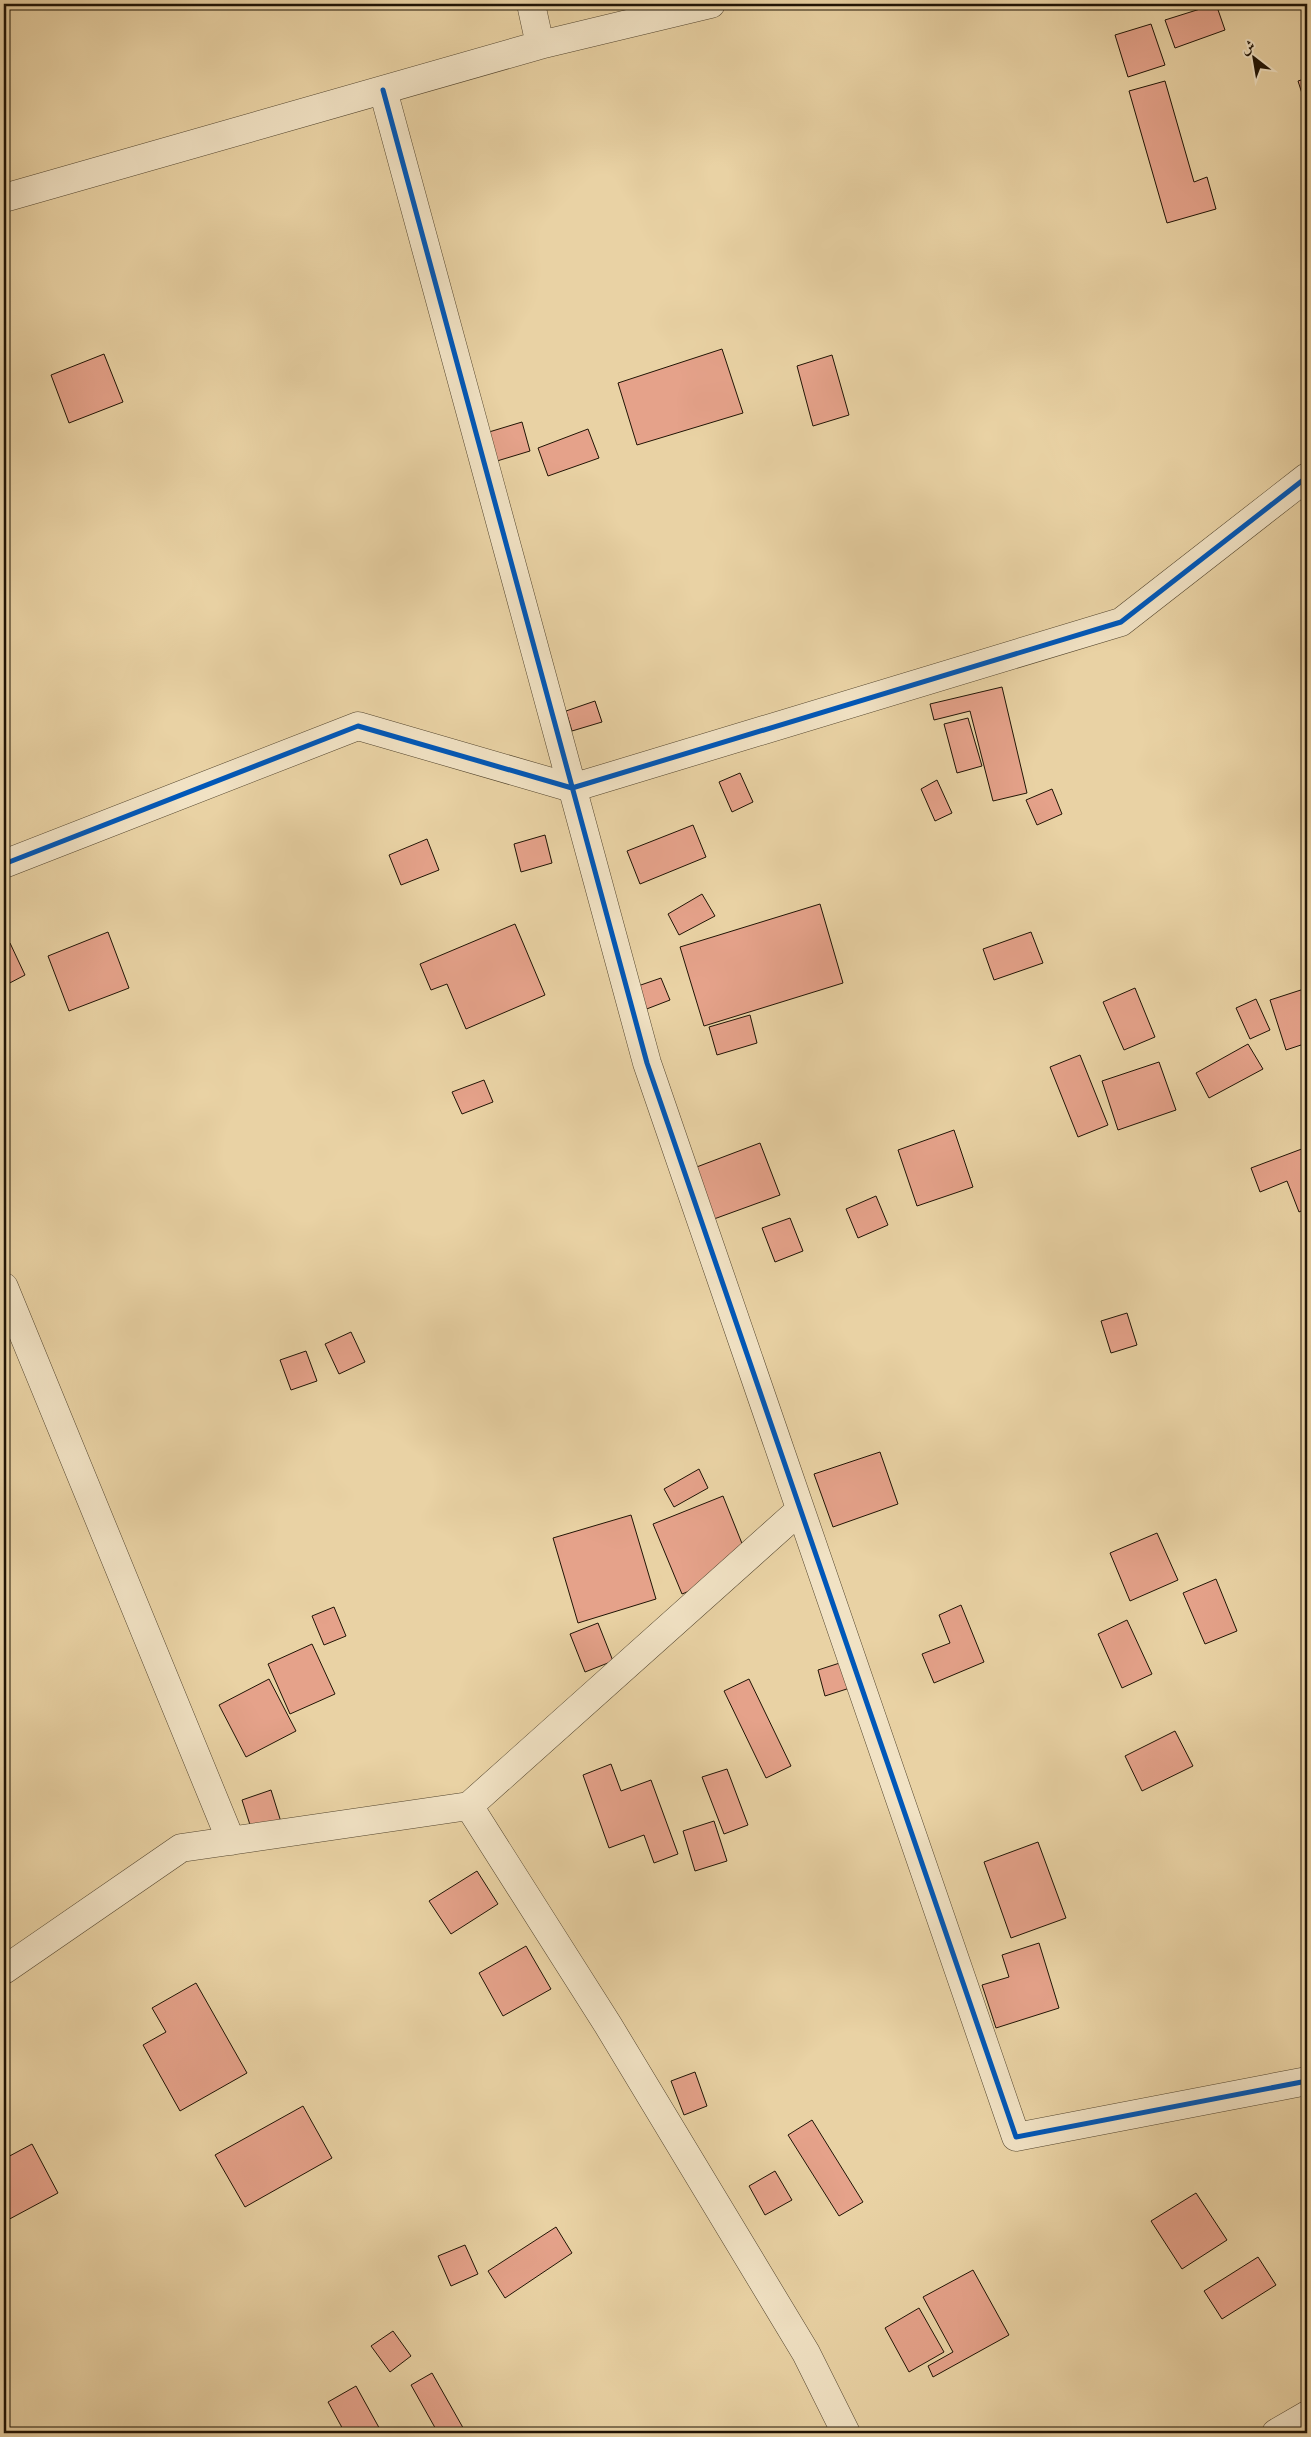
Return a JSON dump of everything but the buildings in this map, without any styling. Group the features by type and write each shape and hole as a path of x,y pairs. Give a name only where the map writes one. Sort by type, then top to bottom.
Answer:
{"street":[{"path":"531,4 540,45"},
{"path":"4,198 540,45 711,4"},
{"path":"383,90 647,1063 1016,2137 1307,2080"},
{"path":"4,864 358,726 572,788 1122,622 1307,477"},
{"path":"4,1287 231,1841"},
{"path":"4,1970 181,1848 469,1806 800,1510"},
{"path":"469,1806 614,2033 806,2353 846,2433"},
{"path":"1276,2433 1307,2415"}],"cycle path":[{"path":"383,90 647,1063 1016,2137 1307,2081"},
{"path":"4,864 358,726 572,788 1121,622 1307,477"}]}
